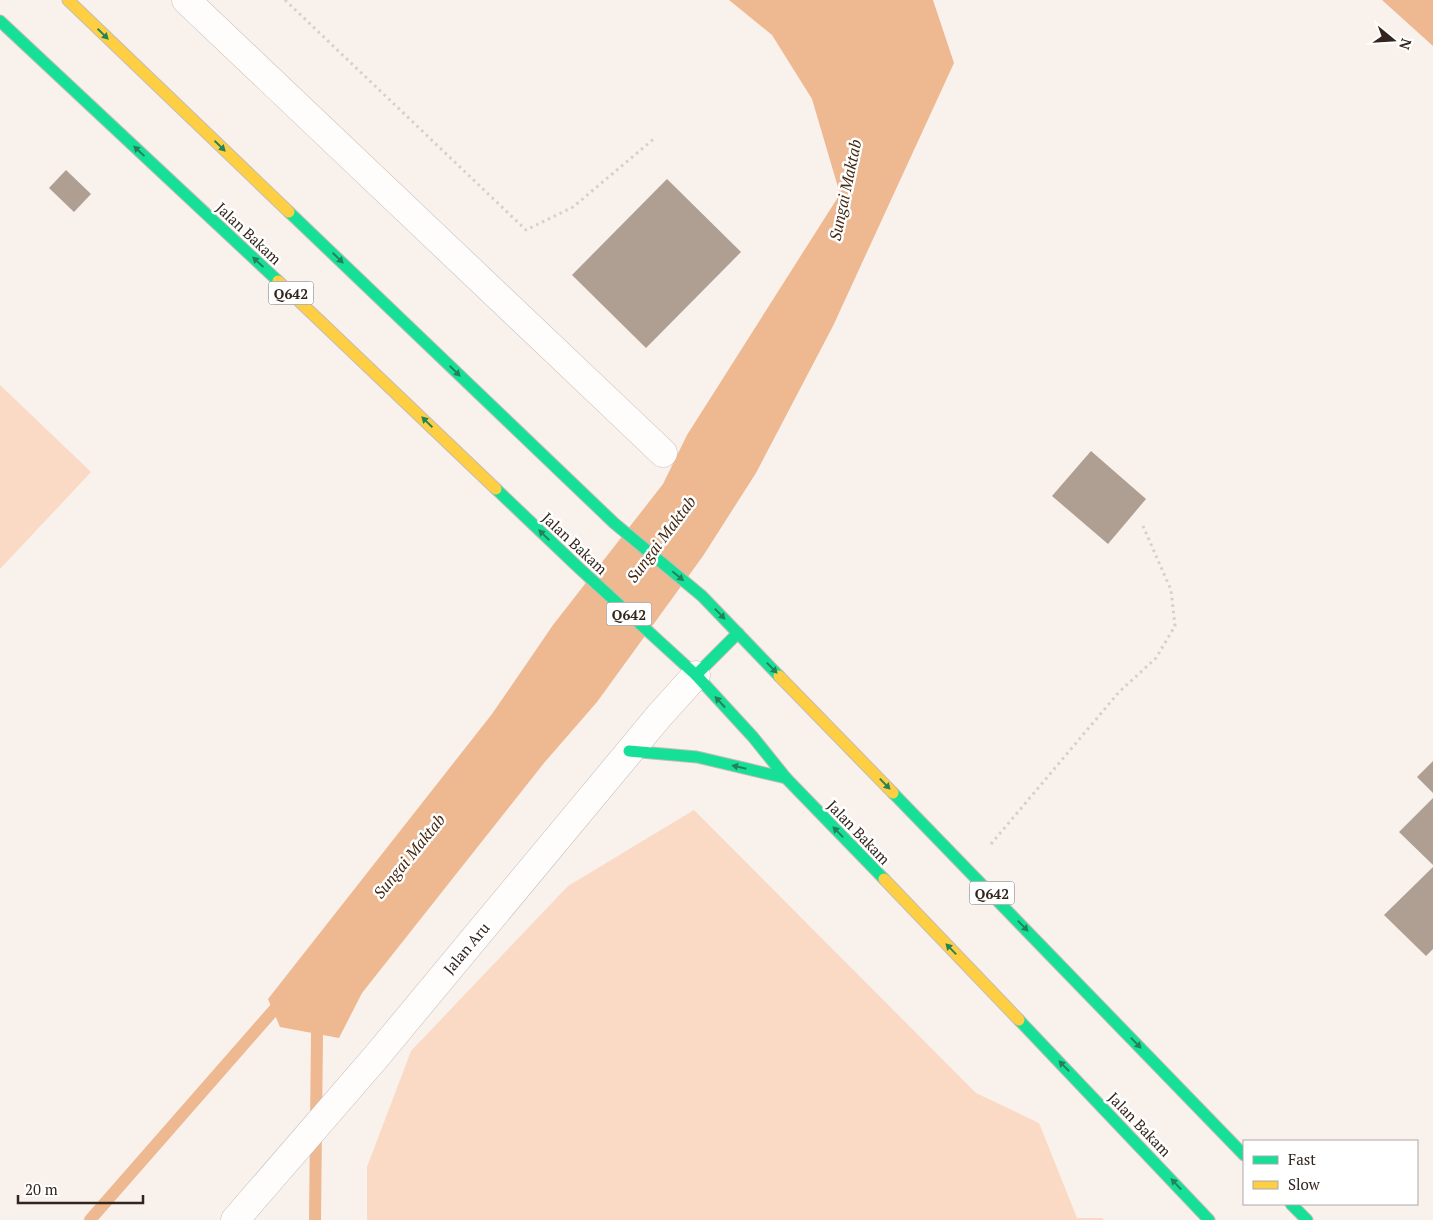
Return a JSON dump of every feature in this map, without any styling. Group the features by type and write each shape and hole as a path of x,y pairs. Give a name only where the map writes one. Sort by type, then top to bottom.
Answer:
{"main road":[{"name":"Q642","path":"68,0 614,522 702,596 1243,1154"},
{"name":"Jalan Bakam","path":"0,21 324,324 579,568 688,668 753,737 786,778 1134,1139 1209,1220"},
{"path":"688,668 738,633"},
{"path":"629,751 697,757 786,778"},
{"path":"1292,1205 1307,1220"}],"street":[{"path":"186,0 663,453"},
{"name":"Jalan Aru","path":"235,1220 376,1057 629,751 688,668"}],"path":[{"path":"285,0 526,230 573,207 656,137"},
{"path":"969,870 1119,692 1156,658 1175,626 1171,590 1143,526"}],"shaded area":[{"path":"0,385 91,472 0,569"},
{"path":"694,810 976,1093 1039,1123 1077,1218 1102,1218 1104,1220 367,1220 367,1167 411,1051 568,886"}],"water":[{"name":"Sungai Maktab","path":"729,0 933,0 954,63 833,326 756,473 703,556 597,702 544,763 362,993 339,1038 280,1027 268,999 492,714 553,625 663,484 687,435 840,194 812,99 772,35"},
{"path":"1382,0 1433,0 1433,46"}],"building":[{"path":"66,170 91,194 74,212 49,188"},
{"path":"667,179 741,252 646,348 572,275"},
{"path":"1091,451 1146,499 1108,544 1052,496"},
{"path":"1433,761 1433,793 1417,777"},
{"path":"1433,798 1433,865 1399,832"},
{"path":"1433,867 1433,949 1426,956 1384,915"}],"waterway":[{"path":"90,1220 280,1003 286,1000"},
{"path":"315,1220 317,1034 321,1018"}],"traffic: fast":[{"path":"0,21 278,281"},
{"path":"289,212 614,523 702,596 779,676"},
{"path":"496,489 696,675 753,737 786,778 884,879"},
{"path":"696,675 738,633"},
{"path":"629,751 697,757 786,778"},
{"path":"893,793 1243,1154"},
{"path":"1019,1020 1209,1220"},
{"path":"1292,1205 1307,1220"}],"traffic: slow":[{"path":"68,0 289,212"},
{"path":"278,281 496,489"},
{"path":"779,676 893,793"},
{"path":"884,879 1019,1020"}]}
